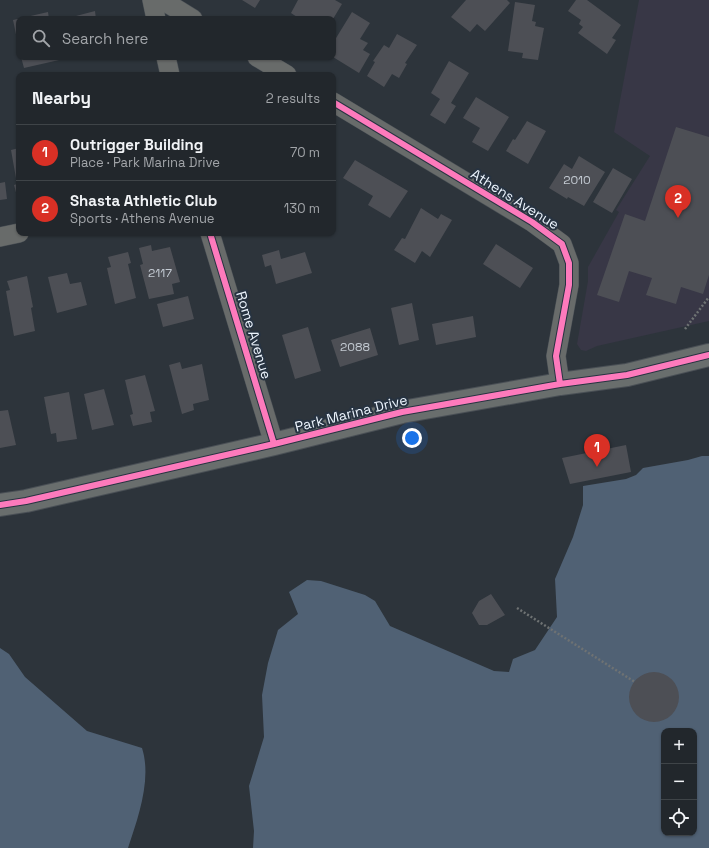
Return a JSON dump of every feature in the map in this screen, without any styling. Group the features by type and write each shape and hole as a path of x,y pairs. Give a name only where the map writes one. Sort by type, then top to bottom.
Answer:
{"main road":[{"name":"Park Marina Drive","path":"0,505 26,501 274,444 402,412 560,384 627,374 709,355"}],"street":[{"path":"152,0 155,16"},
{"path":"162,0 189,16"},
{"path":"167,60 169,72"},
{"path":"262,60 283,72"},
{"name":"Athens Avenue","path":"336,104 532,222 562,244 568,256 569,274 556,356 560,384"},
{"path":"0,237 16,234"},
{"name":"Rome Avenue","path":"211,236 274,444"}],"path":[{"path":"685,329 709,297"},
{"path":"517,608 635,682"}],"shaded area":[{"path":"639,0 709,0 709,321 597,346 586,351 581,350 577,344 588,281 588,267 619,212 616,210 650,156 614,132"},
{"path":"702,456 709,456 709,848 253,848 254,831 249,786 264,737 262,695 268,663 278,630 298,614 289,592 307,580 321,581 365,595 375,601 390,626 494,671 509,672 513,659 535,650 557,617 555,579 573,537 583,505 583,486 626,479 636,475 643,468"},
{"path":"0,648 9,654 25,677 87,731 142,748 145,760 145,785 136,824 128,848 0,848"}],"building":[{"path":"242,0 260,0 255,8"},
{"path":"298,0 335,0 342,4 335,16 296,16 291,13"},
{"path":"466,0 507,0 510,3 485,31 477,24 470,32 451,17"},
{"path":"576,0 587,0 621,25 612,38 616,40 607,54 578,33 583,27 579,24 581,20 568,11"},
{"path":"515,2 535,5 532,21 536,22 535,26 544,28 538,60 522,58 523,53 508,51"},
{"path":"95,11 96,16 76,16"},
{"path":"48,12 49,16 30,16"},
{"path":"352,12 370,23 360,39 368,43 363,50 370,54 359,73 336,59 336,38"},
{"path":"16,19 16,34 13,20"},
{"path":"397,34 417,45 405,63 407,64 399,78 392,74 384,87 367,76 375,62 373,61 384,45 389,48"},
{"path":"22,60 59,60 24,68"},
{"path":"449,61 469,73 451,103 456,106 445,124 430,115 440,99 431,93"},
{"path":"476,97 509,117 488,151 472,142 480,128 463,118"},
{"path":"527,121 546,131 528,164 506,151"},
{"path":"676,127 709,137 709,275 703,294 681,287 676,304 646,295 652,278 629,271 619,302 597,295 625,214 645,221"},
{"path":"16,149 16,178 11,150"},
{"path":"579,156 605,172 584,206 568,197 567,199 549,188 564,164 572,169"},
{"path":"355,160 408,191 390,218 368,205 373,196 343,178"},
{"path":"613,168 632,179 612,213 593,202"},
{"path":"5,182 7,199 0,200 0,183"},
{"path":"421,208 438,219 441,214 452,220 430,257 422,251 415,263 394,250 402,238 405,239"},
{"path":"496,244 533,268 520,288 483,264"},
{"path":"151,245 152,251 170,247 180,282 172,284 174,294 149,299 140,265 143,264 139,248"},
{"path":"279,250 281,259 305,252 312,273 276,284 271,265 265,267 262,255"},
{"path":"128,252 131,263 128,264 136,298 115,304 107,268 111,267 108,257"},
{"path":"67,273 70,284 81,282 87,305 57,313 48,277"},
{"path":"27,276 33,307 31,308 35,331 14,336 6,291 10,290 7,281"},
{"path":"188,296 194,319 163,327 157,304"},
{"path":"412,303 419,340 399,345 391,308"},
{"path":"473,316 476,337 436,345 432,324"},
{"path":"308,327 321,371 295,379 282,335"},
{"path":"370,328 378,355 340,367 331,340"},
{"path":"180,362 182,369 202,364 209,400 193,404 194,410 182,414 169,365"},
{"path":"145,375 155,411 150,412 152,422 133,426 130,415 133,414 125,380"},
{"path":"104,389 114,425 92,430 84,394"},
{"path":"69,392 77,439 57,442 56,433 51,434 44,397"},
{"path":"8,410 16,445 0,448 0,411"},
{"path":"626,445 631,472 570,484 562,458"},
{"path":"491,594 505,615 487,625 479,625 472,613 479,601"},
{"path":"654,672 663,674 674,683 679,697 677,706 668,717 654,722 645,720 634,711 629,697 631,688 640,677"}],"cycle path":[{"path":"336,104 532,222 562,244 569,263 569,285 556,356 560,384"},
{"path":"211,236 274,444"},
{"path":"0,505 26,501 274,444 402,412 560,384 627,375 709,355"}],"place":[{"name":"Shasta Athletic Club","path":"678,218"},
{"name":"Outrigger Building","path":"597,467"}]}
